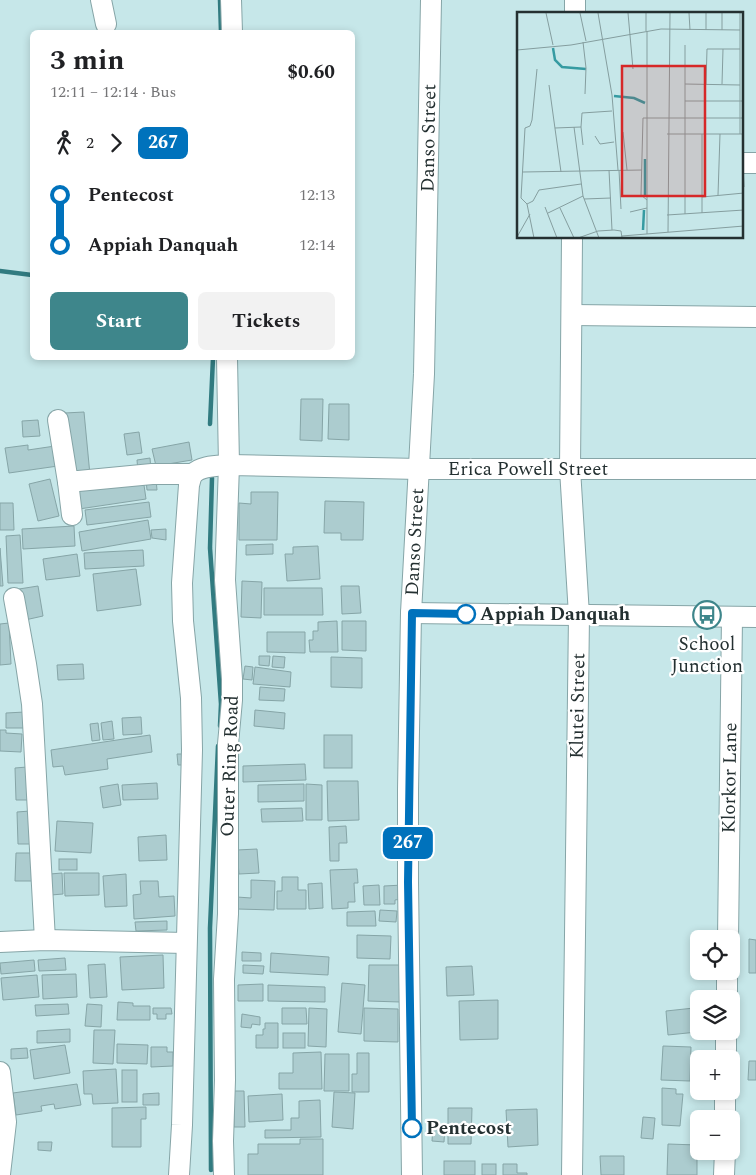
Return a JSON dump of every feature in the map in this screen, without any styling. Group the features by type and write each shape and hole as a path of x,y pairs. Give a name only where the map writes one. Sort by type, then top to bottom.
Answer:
{"street":[{"path":"101,0 106,24"},
{"path":"231,0 232,30"},
{"name":"Danso Street","path":"412,1175 408,882 412,613 424,374 431,0"},
{"name":"Klutei Street","path":"572,239 570,469 579,615 572,1175"},
{"path":"572,314 756,317"},
{"name":"Outer Ring Road","path":"224,1175 222,1141 225,1080 224,979 228,914 228,744 232,679 225,580 227,497 211,469 227,360"},
{"path":"58,420 72,515"},
{"path":"179,1175 182,1126 192,750 191,698 183,621 182,583 188,485 211,469"},
{"name":"Erica Powell Street","path":"68,482 211,469 756,469"},
{"path":"14,598 32,704 45,940"},
{"path":"412,613 756,618"},
{"name":"Klorkor Lane","path":"728,930 732,617"},
{"path":"0,942 45,940 186,943"},
{"path":"0,1072 6,1122 0,1174"},
{"path":"724,1160 724,1175"}],"building":[{"path":"301,399 323,399 322,441 300,440"},
{"path":"329,404 349,404 349,440 328,439"},
{"path":"84,412 90,475 72,477 65,413"},
{"path":"38,420 40,436 23,437 22,421"},
{"path":"139,432 142,453 127,455 124,434"},
{"path":"189,442 192,460 156,466 152,449"},
{"path":"28,445 28,450 55,446 58,466 9,473 5,448"},
{"path":"150,458 151,471 138,472 137,460"},
{"path":"143,478 146,499 79,509 76,487"},
{"path":"50,479 59,516 38,521 29,484"},
{"path":"156,479 157,490 147,490 146,480"},
{"path":"251,492 278,492 277,540 239,540 239,503 251,504"},
{"path":"325,501 364,502 363,540 341,540 341,533 324,533"},
{"path":"149,502 151,517 87,525 85,510"},
{"path":"0,503 13,503 14,530 0,530"},
{"path":"148,520 151,539 82,551 79,532"},
{"path":"74,526 75,546 23,549 22,529"},
{"path":"166,529 166,540 152,538 151,530"},
{"path":"20,535 23,583 8,583 6,536"},
{"path":"273,544 273,554 246,555 246,545"},
{"path":"318,546 320,579 287,581 285,554 293,554 293,547"},
{"path":"0,548 3,586 0,586"},
{"path":"143,550 144,566 85,569 84,553"},
{"path":"77,554 80,576 46,580 43,559"},
{"path":"136,569 141,605 97,611 93,574"},
{"path":"242,581 262,582 261,618 241,617"},
{"path":"38,586 43,616 25,620 19,589"},
{"path":"341,586 359,586 361,613 342,614"},
{"path":"264,588 322,588 323,615 264,615"},
{"path":"337,621 338,652 310,652 309,640 313,640 313,631 318,631 318,622"},
{"path":"342,621 366,621 366,651 342,650"},
{"path":"9,623 11,664 0,665 0,624"},
{"path":"267,632 305,632 305,653 267,652"},
{"path":"259,656 270,656 269,666 259,665"},
{"path":"273,656 285,657 284,668 272,667"},
{"path":"331,657 362,658 362,688 331,687"},
{"path":"83,664 84,679 58,680 57,665"},
{"path":"245,666 253,667 252,680 243,679"},
{"path":"255,667 291,672 290,687 253,684"},
{"path":"260,687 285,689 284,701 259,700"},
{"path":"255,710 285,713 284,729 254,726"},
{"path":"25,712 26,728 6,728 6,713"},
{"path":"141,717 142,734 123,735 122,718"},
{"path":"112,721 114,739 103,740 101,723"},
{"path":"98,723 100,740 92,741 90,724"},
{"path":"0,730 6,730 6,733 22,734 21,752 0,751"},
{"path":"150,735 152,752 107,759 108,769 65,775 63,766 53,767 51,750"},
{"path":"324,735 352,735 352,768 324,768"},
{"path":"177,754 186,754 186,765 178,765"},
{"path":"305,764 306,780 243,782 243,766"},
{"path":"27,767 28,800 16,800 15,768"},
{"path":"327,781 358,781 359,820 328,821"},
{"path":"157,783 158,799 123,800 122,785"},
{"path":"118,784 121,805 103,808 100,787"},
{"path":"304,784 304,801 258,802 258,785"},
{"path":"306,784 322,785 322,820 306,820"},
{"path":"302,808 303,821 262,822 261,809"},
{"path":"30,811 31,844 18,844 17,812"},
{"path":"57,821 93,823 91,853 55,851"},
{"path":"346,826 347,843 339,843 339,861 330,861 329,827"},
{"path":"166,835 167,860 139,861 138,837"},
{"path":"257,849 259,873 239,874 237,850"},
{"path":"16,853 34,853 34,881 15,881"},
{"path":"59,859 77,859 77,870 59,870"},
{"path":"357,869 358,883 354,883 355,902 348,902 348,908 332,909 330,870"},
{"path":"62,873 63,894 51,895 50,874"},
{"path":"64,873 99,873 99,895 65,896"},
{"path":"126,874 127,906 105,907 103,876"},
{"path":"282,877 298,877 298,890 306,890 306,909 277,909 277,891 282,891"},
{"path":"251,880 275,881 274,910 237,909 237,897 251,898"},
{"path":"140,881 158,881 159,897 174,896 175,916 134,919 133,895 141,894"},
{"path":"322,883 323,908 309,909 308,884"},
{"path":"379,885 380,905 364,905 363,886"},
{"path":"403,885 401,899 395,900 395,904 384,904 384,886"},
{"path":"380,910 397,911 396,922 379,921"},
{"path":"375,911 376,926 347,926 347,912"},
{"path":"167,921 167,930 136,931 135,922"},
{"path":"357,935 391,936 390,959 357,958"},
{"path":"749,939 756,940 756,973 749,973"},
{"path":"242,952 261,953 261,961 242,961"},
{"path":"271,953 329,957 328,975 270,972"},
{"path":"163,955 164,988 122,990 120,957"},
{"path":"65,958 66,970 39,971 38,960"},
{"path":"34,960 35,971 1,974 0,963"},
{"path":"105,964 107,997 90,998 88,965"},
{"path":"243,965 264,966 263,974 243,973"},
{"path":"369,965 400,965 400,1002 368,1001"},
{"path":"472,966 474,995 447,996 446,967"},
{"path":"76,974 77,997 43,999 42,975"},
{"path":"37,975 39,997 3,1000 1,978"},
{"path":"342,983 365,985 361,1034 338,1032"},
{"path":"263,984 263,1001 238,1001 238,985"},
{"path":"268,985 325,987 325,1002 268,1001"},
{"path":"498,1000 498,1039 460,1040 459,1001"},
{"path":"118,1002 133,1003 133,1006 150,1006 150,1020 117,1020"},
{"path":"68,1004 69,1014 36,1016 35,1005"},
{"path":"87,1004 102,1005 101,1027 85,1026"},
{"path":"153,1008 171,1008 172,1014 166,1014 166,1019 157,1019 157,1014 153,1014"},
{"path":"282,1008 306,1008 307,1024 282,1024"},
{"path":"309,1008 327,1009 326,1047 308,1046"},
{"path":"364,1008 398,1009 398,1042 364,1041"},
{"path":"690,1008 690,1033 668,1035 666,1011"},
{"path":"242,1014 260,1017 260,1025 252,1024 251,1028 241,1027"},
{"path":"265,1023 278,1023 278,1048 256,1048 256,1035 263,1035"},
{"path":"70,1029 70,1042 37,1043 37,1031"},
{"path":"94,1030 115,1030 113,1064 93,1063"},
{"path":"283,1033 305,1033 305,1048 283,1048"},
{"path":"117,1044 148,1045 147,1064 117,1063"},
{"path":"65,1045 70,1073 34,1079 30,1050"},
{"path":"663,1046 691,1047 690,1081 661,1080"},
{"path":"151,1047 167,1047 167,1052 173,1052 173,1066 151,1067"},
{"path":"27,1048 28,1058 11,1059 11,1049"},
{"path":"321,1052 322,1089 279,1089 279,1073 293,1073 293,1053"},
{"path":"357,1053 369,1053 369,1092 352,1092 352,1074 357,1074"},
{"path":"325,1054 349,1054 349,1091 324,1091"},
{"path":"749,1061 756,1061 756,1080 748,1080"},
{"path":"116,1069 118,1103 93,1104 92,1094 84,1094 83,1071"},
{"path":"122,1070 137,1070 137,1102 122,1102"},
{"path":"77,1084 81,1105 55,1109 54,1104 41,1106 42,1111 16,1115 13,1093"},
{"path":"662,1088 676,1089 676,1094 683,1094 680,1126 662,1125"},
{"path":"234,1091 244,1091 245,1127 234,1127"},
{"path":"334,1092 355,1093 353,1129 332,1127"},
{"path":"159,1093 159,1105 143,1105 143,1094"},
{"path":"282,1094 283,1120 249,1122 248,1096"},
{"path":"320,1100 321,1137 265,1138 265,1130 291,1130 291,1118 299,1118 299,1101"},
{"path":"146,1107 146,1119 141,1119 141,1147 112,1147 112,1108"},
{"path":"448,1108 472,1108 471,1144 448,1144"},
{"path":"537,1109 538,1145 508,1147 506,1110"},
{"path":"643,1117 655,1118 653,1139 641,1138"},
{"path":"433,1125 445,1125 444,1142 432,1141"},
{"path":"300,1139 323,1139 323,1175 248,1175 248,1154 258,1154 258,1144 300,1144"},
{"path":"38,1142 52,1142 51,1151 38,1150"},
{"path":"668,1144 690,1145 690,1160 697,1160 697,1175 667,1175"},
{"path":"600,1156 624,1156 624,1175 601,1175"},
{"path":"444,1161 475,1161 475,1175 444,1175"},
{"path":"482,1164 496,1164 496,1175 482,1175"},
{"path":"503,1164 517,1164 517,1173 527,1173 527,1175 503,1175"}],"waterway":[{"path":"220,0 221,30"},
{"path":"0,271 30,275"},
{"path":"210,424 213,360"},
{"path":"212,478 210,548 221,704 220,726"},
{"path":"211,1170 210,928 218,746"}],"bus line":[{"name":"267","path":"412,1128 408,882 412,613 466,614"}],"place":[{"name":"Appiah Danquah","path":"466,614"},
{"name":"School Junction","path":"707,615"},
{"name":"Pentecost","path":"412,1128"}]}
